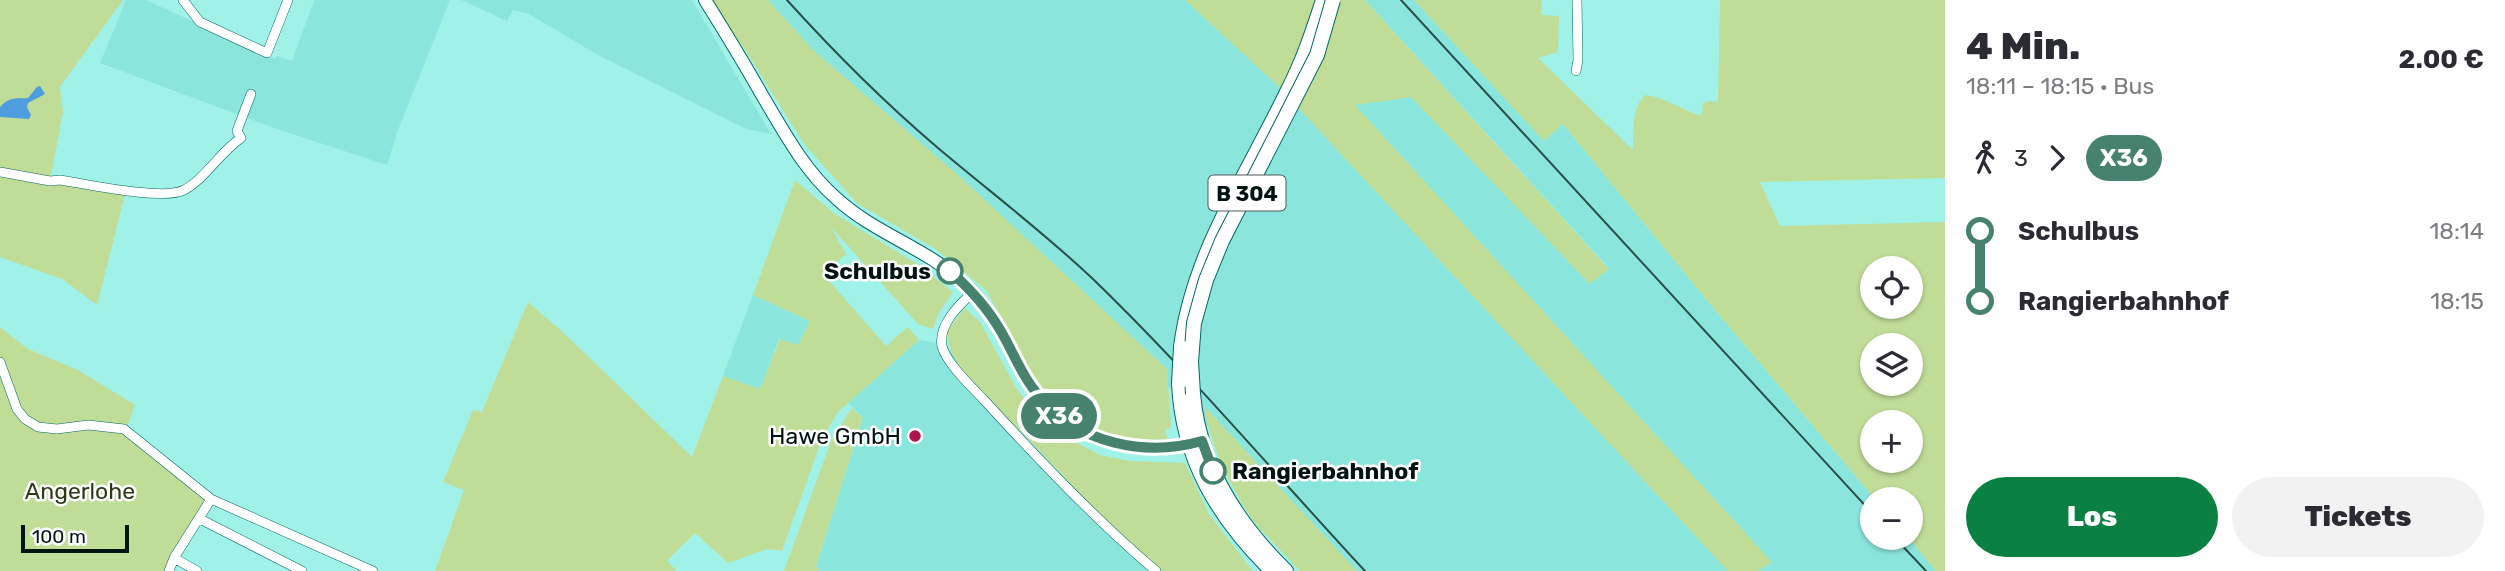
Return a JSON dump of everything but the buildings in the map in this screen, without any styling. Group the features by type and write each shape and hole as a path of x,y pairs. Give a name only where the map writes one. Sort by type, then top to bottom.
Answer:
{"main road":[{"name":"B 304","path":"1272,571 1228,523 1206,485 1196,443 1180,404 1180,354 1184,320 1202,261 1288,91 1307,49 1323,0"},
{"name":"B 304","path":"1286,571 1248,529 1230,504 1209,462 1196,443 1191,362 1194,323 1206,280 1228,230 1317,55 1333,0"}],"street":[{"path":"183,0 200,22 267,53 288,0"},
{"path":"705,0 783,131 819,181 869,223 927,254 973,292 999,327 1040,398 1069,423 1100,439 1119,445 1147,448 1196,443"},
{"path":"1576,71 1577,0"},
{"path":"0,172 50,181 175,194 196,182 213,162 241,138 237,131 251,94"},
{"path":"973,292 950,317 943,330 942,346 948,358 1110,532 1156,571"},
{"path":"0,362 13,401 25,419 38,427 57,429 88,425 124,429 211,499 373,571"},
{"path":"169,571 174,558 211,499"},
{"path":"200,519 302,571"},
{"path":"174,558 197,571"}],"shaded area":[{"path":"126,0 146,0 275,59 277,56 292,61 314,0 450,0 398,130 387,165 277,129 100,63"},
{"path":"461,0 692,0 771,134 746,129 596,54 529,14 513,10 507,21"},
{"path":"755,0 1211,0 1355,104 1410,82 1597,278 1609,268 1365,0 1414,0 1544,140 1563,124 1865,487 1860,487 1860,550 1919,550 1936,571 1350,571 1132,350"},
{"path":"753,295 810,321 798,345 779,339 760,390 723,376"},
{"path":"919,340 947,345 964,372 1114,529 1150,571 820,571 816,567 863,418 848,402"}],"green space":[{"path":"0,0 123,0 60,87 63,112 50,181 125,195 97,305 62,279 0,257"},
{"path":"711,0 768,0 813,50 957,174 1167,369 1171,427 1165,430 1168,440 1133,439 1101,433 1085,427 1051,403 1036,384 986,290 937,250 857,203 804,144"},
{"path":"1185,0 1365,0 1609,269 1590,284 1411,97 1355,105 1772,562 1758,571 1728,571 1276,84"},
{"path":"1414,0 1542,0 1541,15 1559,16 1558,52 1538,58 1633,150 1635,113 1645,95 1660,98 1702,116 1703,103 1718,102 1720,0 1945,0 1945,178 1760,182 1780,226 1945,222 1945,571 1936,571 1919,550 1923,550 1923,487 1865,487 1563,124 1544,141"},
{"path":"795,180 835,214 919,265 953,292 939,313 933,329 918,324 831,227 846,254 824,275 886,346 908,327 919,340 837,413 821,442 782,551 767,549 728,563 695,533 667,561 677,571 435,571 464,490 443,482 473,410 482,412 528,302 565,334 692,457 723,376 760,389 780,339 798,345 810,321 753,295"},
{"path":"965,308 980,322 1017,389 1047,427 1100,455 1130,461 1185,463 1209,514 1253,571 1150,571 1114,529 960,367 950,348 947,331"},
{"name":"Angerlohe","path":"0,327 28,349 78,370 135,405 127,427 212,494 178,545 167,571 0,571"},
{"path":"1204,406 1357,571 1300,571 1266,536 1230,483 1212,437"},
{"path":"852,408 863,418 816,566 820,571 784,571 831,441"}],"water":[{"path":"40,86 45,94 28,103 31,115 29,119 0,117 0,107 4,103 28,98"}],"railway":[{"path":"787,0 841,58 898,113 1095,281 1198,388 1365,571"},
{"path":"1401,0 1860,500"},
{"path":"1906,550 1926,571"}],"bus line":[{"name":"X36","path":"950,271 986,308 1030,384 1057,414 1083,431 1119,445 1147,448 1202,441 1213,471"}],"place":[{"name":"Schulbus","path":"950,271"},
{"name":"Hawe GmbH","path":"915,436"},
{"name":"Rangierbahnhof","path":"1213,471"}]}
